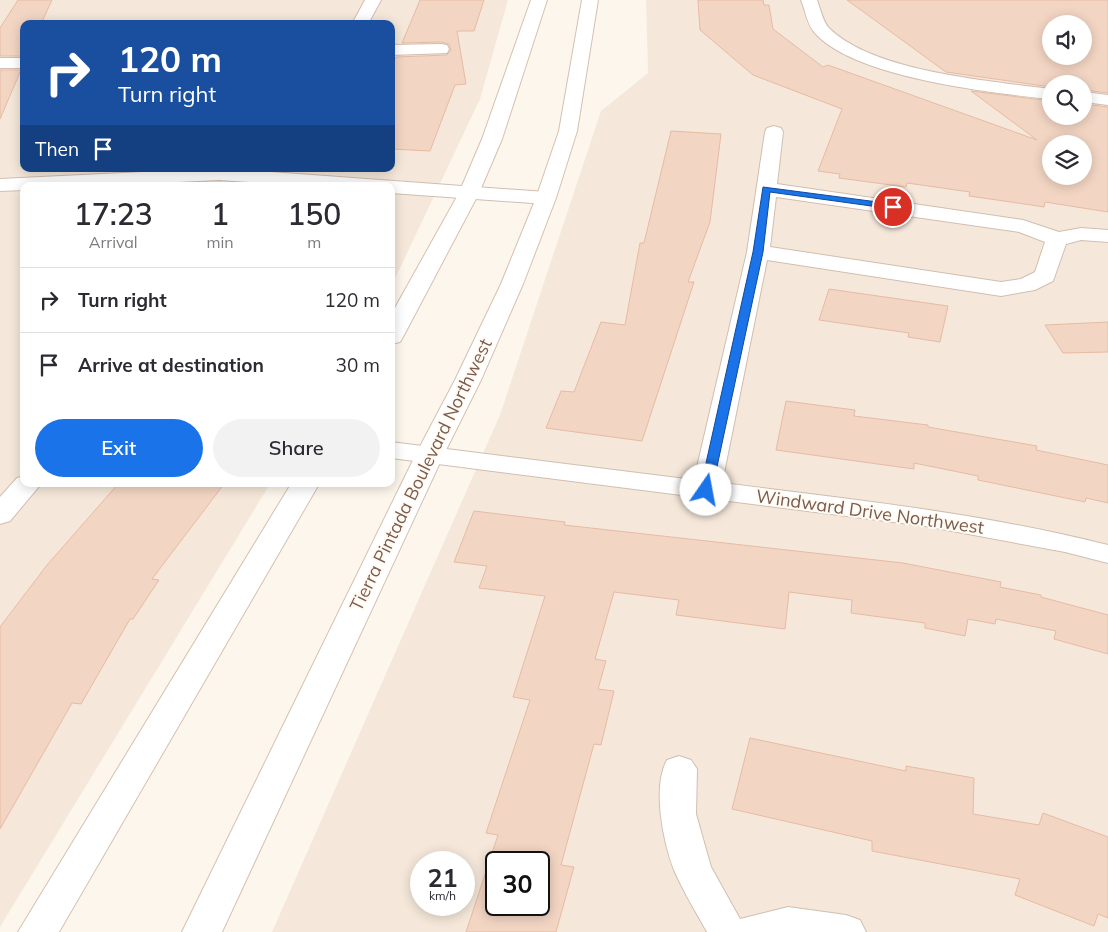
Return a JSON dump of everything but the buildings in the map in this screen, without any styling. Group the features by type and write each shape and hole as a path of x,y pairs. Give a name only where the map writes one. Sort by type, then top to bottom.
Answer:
{"street":[{"path":"362,20 373,0"},
{"path":"395,330 469,193 492,139 538,0"},
{"name":"Tierra Pintada Boulevard Northwest","path":"202,932 430,454 468,380 512,284 546,198 568,131 590,0"},
{"path":"809,0 820,29 839,44 869,60 947,81 1042,93"},
{"path":"395,50 441,49"},
{"path":"0,63 20,62"},
{"path":"1092,98 1108,100"},
{"path":"706,490 758,252 774,132"},
{"path":"60,182 220,174 274,182"},
{"path":"0,185 20,184"},
{"path":"395,187 546,198"},
{"path":"766,189 1023,226 1057,239 1081,234 1108,236"},
{"path":"758,252 1001,289 1027,285 1045,276 1057,239"},
{"name":"Windward Drive Northwest","path":"395,450 925,517 1065,543 1108,554"},
{"path":"0,515 24,487"},
{"path":"38,932 303,487"},
{"path":"679,769 678,814 693,868 726,932"},
{"path":"750,932 788,924 846,932"}],"shaded area":[{"path":"0,0 508,0 480,99 395,279 395,182 20,182 20,487 268,487 0,927"},
{"path":"646,0 1108,0 1108,932 272,932 500,415 601,111 648,73"}],"route":[{"path":"706,490 758,252 766,189 893,207"}]}
